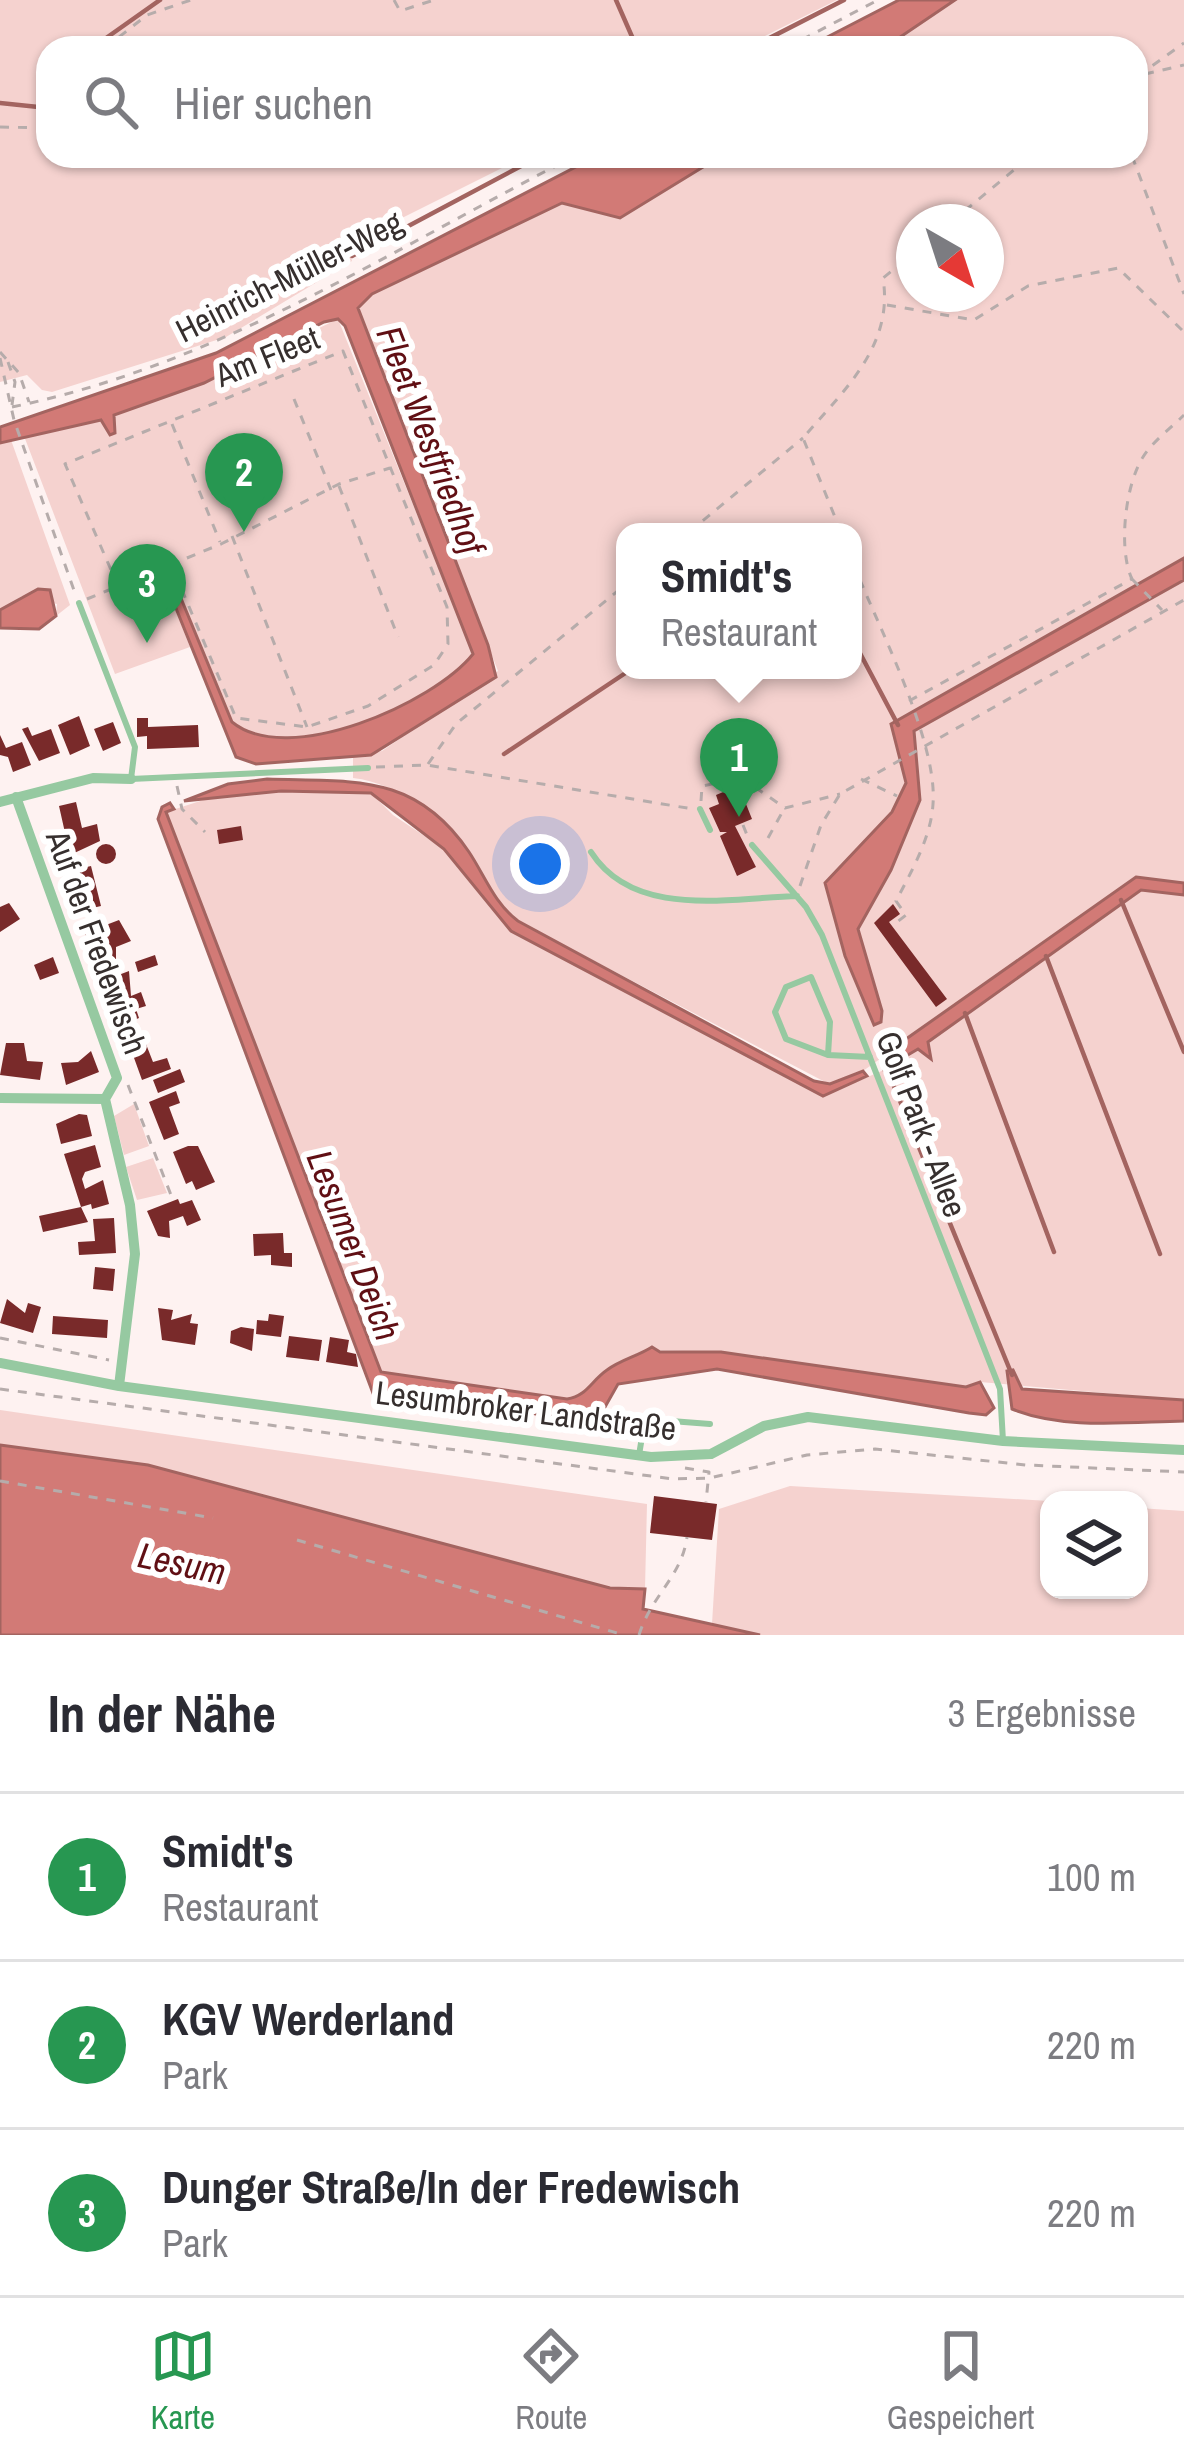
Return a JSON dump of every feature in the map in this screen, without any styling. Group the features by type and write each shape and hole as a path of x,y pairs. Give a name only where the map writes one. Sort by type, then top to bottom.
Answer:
{"street":[{"path":"0,802 93,778 131,778"},
{"name":"Auf der Fredewisch","path":"16,797 117,1078 105,1099 130,1204 135,1254 119,1386"},
{"path":"0,1098 105,1099"},
{"name":"Lesumbroker Landstraße","path":"0,1364 119,1386 639,1455 711,1454 764,1426 808,1417 1003,1441 1184,1450"}],"lane":[{"path":"79,603 136,747 131,778 368,768"},
{"path":"700,809 710,830"},
{"name":"Golf Park - Allee","path":"752,844 796,896 821,935 1000,1388 1003,1441"},
{"path":"591,852 617,883 653,897 796,896"},
{"path":"828,1055 830,1022 811,977 787,987 775,1012 786,1039 828,1055 870,1057"},
{"path":"639,1455 645,1419 710,1424"}],"path":[{"path":"120,36 147,15 190,0"},
{"path":"394,0 400,11 434,0"},
{"path":"809,36 878,0"},
{"path":"1148,68 1184,43"},
{"path":"1148,73 1184,65"},
{"path":"0,127 36,128"},
{"name":"Heinrich-Müller-Weg","path":"12,407 139,374 231,339 552,168"},
{"path":"973,204 1016,168"},
{"path":"1137,168 1184,294"},
{"path":"700,523 803,438 870,359 887,305 883,278 896,268"},
{"path":"887,305 974,320 1028,286 1118,268 1184,332"},
{"name":"Am Fleet","path":"118,586 65,464 343,351 447,607 448,644 434,665 368,706 308,727 236,718 171,564"},
{"path":"0,355 30,404"},
{"path":"0,355 14,420 79,603 221,544 232,534 332,492 339,484 392,468"},
{"path":"7,360 15,382 12,407"},
{"path":"294,399 332,492"},
{"path":"1163,611 1133,581 1123,560 1134,476 1144,454 1184,415"},
{"path":"171,420 221,544"},
{"path":"803,438 837,523"},
{"path":"339,484 398,638"},
{"path":"232,534 308,727"},
{"path":"909,701 1133,581"},
{"path":"862,585 909,701 933,804 914,867 896,901 906,915 892,926"},
{"path":"427,765 456,724 616,592"},
{"path":"768,838 785,808 840,794 1184,600"},
{"path":"368,768 427,765 700,809 701,785 742,778 785,808"},
{"path":"176,778 182,809 205,832"},
{"path":"861,779 897,796"},
{"path":"796,896 821,825 840,794"},
{"path":"117,1078 127,1081 171,1195"},
{"path":"0,1338 122,1361"},
{"path":"673,1466 709,1472 706,1502"},
{"path":"0,1480 213,1519"},
{"path":"639,1635 653,1597 683,1562 687,1537"},
{"path":"297,1540 624,1635"}],"shaded area":[{"path":"0,0 837,0 765,36 36,36 36,168 502,168 348,245 352,261 226,337 52,392 42,390 27,375 0,382"},
{"path":"955,0 1184,0 1184,883 1136,877 863,1071 829,1084 518,921 437,819 405,796 353,778 353,756 382,751 498,671 357,308 372,294 563,203 620,218 701,168 1148,168 1148,36 902,36"},
{"path":"338,319 473,653 426,691 359,724 288,738 257,734 232,722 173,579 164,581 190,647 115,674 24,436 101,420 112,434 114,415 204,383"},
{"path":"11,440 70,605 56,616 57,604 22,596 0,610 0,443"},
{"path":"371,793 393,815 444,849 511,931 823,1096 891,1067 918,1049 932,1059 928,1042 1141,890 1184,895 1184,1400 980,1382 966,1387 721,1352 645,1350 567,1399 381,1372 166,812 219,795"},
{"path":"134,1104 149,1146 124,1155 114,1116"},
{"path":"153,1158 167,1193 137,1200 126,1167"},
{"path":"0,1410 647,1504 645,1589 610,1588 148,1465 0,1445"},
{"path":"790,1486 1040,1500 1040,1599 1148,1599 1148,1509 1184,1511 1184,1635 760,1635 712,1624 719,1509"}],"water":[{"path":"899,0 955,0 902,36 829,36"},
{"path":"574,168 701,168 620,218 562,203 372,294 358,308 488,645 496,677 371,755 256,764 236,757 163,576 173,579 232,722 257,734 288,738 359,724 427,692 473,654 345,326 338,319 204,383 114,415 115,433 110,435 101,420 0,443 0,427 216,353"},
{"path":"1184,558 1184,580 914,731 920,800 891,870 858,929 882,1011 881,1022 874,1025 845,956 825,883 892,812 906,783 891,724"},
{"path":"38,589 50,590 56,616 39,629 0,628 0,610"},
{"path":"267,779 354,782 404,795 448,826 496,898 518,921 814,1081 830,1084 863,1071 867,1076 823,1096 511,931 444,849 371,793 281,791 184,801 228,784"},
{"path":"170,803 174,809 166,812 381,1372 567,1399 612,1367 652,1347 660,1352 721,1352 966,1387 980,1382 994,1408 986,1415 969,1413 717,1369 618,1384 601,1414 585,1421 380,1392 374,1396 158,819 162,807"},
{"path":"1136,877 1184,883 1184,895 1141,890 928,1042 931,1059 918,1049 884,1069 883,1057 889,1051"},
{"path":"1013,1370 1022,1389 1184,1400 1184,1421 1097,1423 1032,1416 1012,1409 1007,1371"},
{"name":"Lesum","path":"0,1445 148,1465 610,1588 645,1589 643,1609 760,1635 0,1635"}],"building":[{"path":"79,716 90,746 70,755 58,725"},
{"path":"137,718 148,718 148,727 198,725 199,747 147,749 147,736 137,737"},
{"path":"113,722 121,743 103,751 94,729"},
{"path":"28,727 32,736 51,729 60,753 39,761 22,729"},
{"path":"0,735 6,748 22,742 31,765 13,772 8,757 0,755"},
{"path":"728,790 731,798 742,794 752,819 735,826 756,867 737,876 720,836 727,832 720,832 709,808 719,804 716,795"},
{"path":"76,802 82,828 97,824 100,841 70,855 59,806"},
{"path":"241,826 243,840 219,844 217,830"},
{"path":"106,844 116,854 106,864 96,854"},
{"path":"91,866 101,906 84,910 74,870"},
{"path":"9,903 20,919 0,932 0,907"},
{"path":"893,904 900,914 889,922 947,999 936,1007 874,923"},
{"path":"119,920 131,941 116,947 116,963 98,969 85,933"},
{"path":"155,955 158,965 138,972 135,962"},
{"path":"53,957 59,973 40,980 34,965"},
{"path":"129,971 131,996 141,992 146,1006 136,1009 139,1018 117,1027 103,981"},
{"path":"144,1039 153,1062 167,1058 171,1069 142,1080 129,1044"},
{"path":"6,1043 24,1043 27,1061 43,1062 40,1080 0,1075"},
{"path":"91,1051 99,1072 66,1085 61,1063 78,1062"},
{"path":"180,1069 185,1082 158,1093 153,1080"},
{"path":"176,1091 180,1103 169,1107 179,1134 164,1140 149,1102"},
{"path":"87,1115 92,1136 61,1144 56,1124"},
{"path":"95,1145 101,1167 85,1172 82,1179 85,1189 103,1180 109,1204 81,1207 64,1154"},
{"path":"198,1146 215,1182 196,1190 192,1181 186,1184 173,1152"},
{"path":"178,1199 180,1204 192,1200 201,1220 187,1226 183,1216 169,1221 170,1238 158,1236 147,1211"},
{"path":"81,1207 88,1222 43,1232 39,1216"},
{"path":"114,1218 116,1253 79,1255 78,1242 95,1241 93,1219"},
{"path":"283,1233 284,1253 292,1253 292,1267 271,1265 271,1255 254,1256 253,1234"},
{"path":"95,1267 115,1269 113,1291 93,1289"},
{"path":"7,1299 25,1313 28,1303 41,1307 33,1333 0,1323"},
{"path":"158,1308 173,1310 171,1320 192,1314 190,1323 198,1324 195,1345 162,1340"},
{"path":"269,1314 284,1316 281,1337 256,1334 257,1320 268,1321"},
{"path":"53,1316 108,1320 107,1338 52,1334"},
{"path":"254,1329 252,1351 230,1343 231,1331"},
{"path":"289,1336 322,1340 319,1361 286,1357"},
{"path":"330,1337 349,1340 347,1352 356,1354 358,1367 326,1362"},
{"path":"654,1496 717,1504 712,1540 650,1533"}],"waterway":[{"path":"109,36 160,0"},
{"path":"616,0 632,36"},
{"path":"774,36 844,0"},
{"path":"0,103 36,107"},
{"path":"352,256 517,168"},
{"name":"Fleet Westfriedhof","path":"862,657 898,725"},
{"name":"Fleet Westfriedhof","path":"504,754 616,679"},
{"path":"1121,900 1184,1052"},
{"path":"1046,956 1160,1254"},
{"path":"965,1013 1054,1252"},
{"path":"889,1062 889,1074 1012,1375"}],"place":[{"name":"KGV Werderland","path":"244,532"},
{"name":"Dunger Straße/In der Fredewisch","path":"147,643"},
{"name":"Smidt's","path":"739,817"}],"water label":[{"name":"Lesumer Deich","path":"354,1245"}]}
